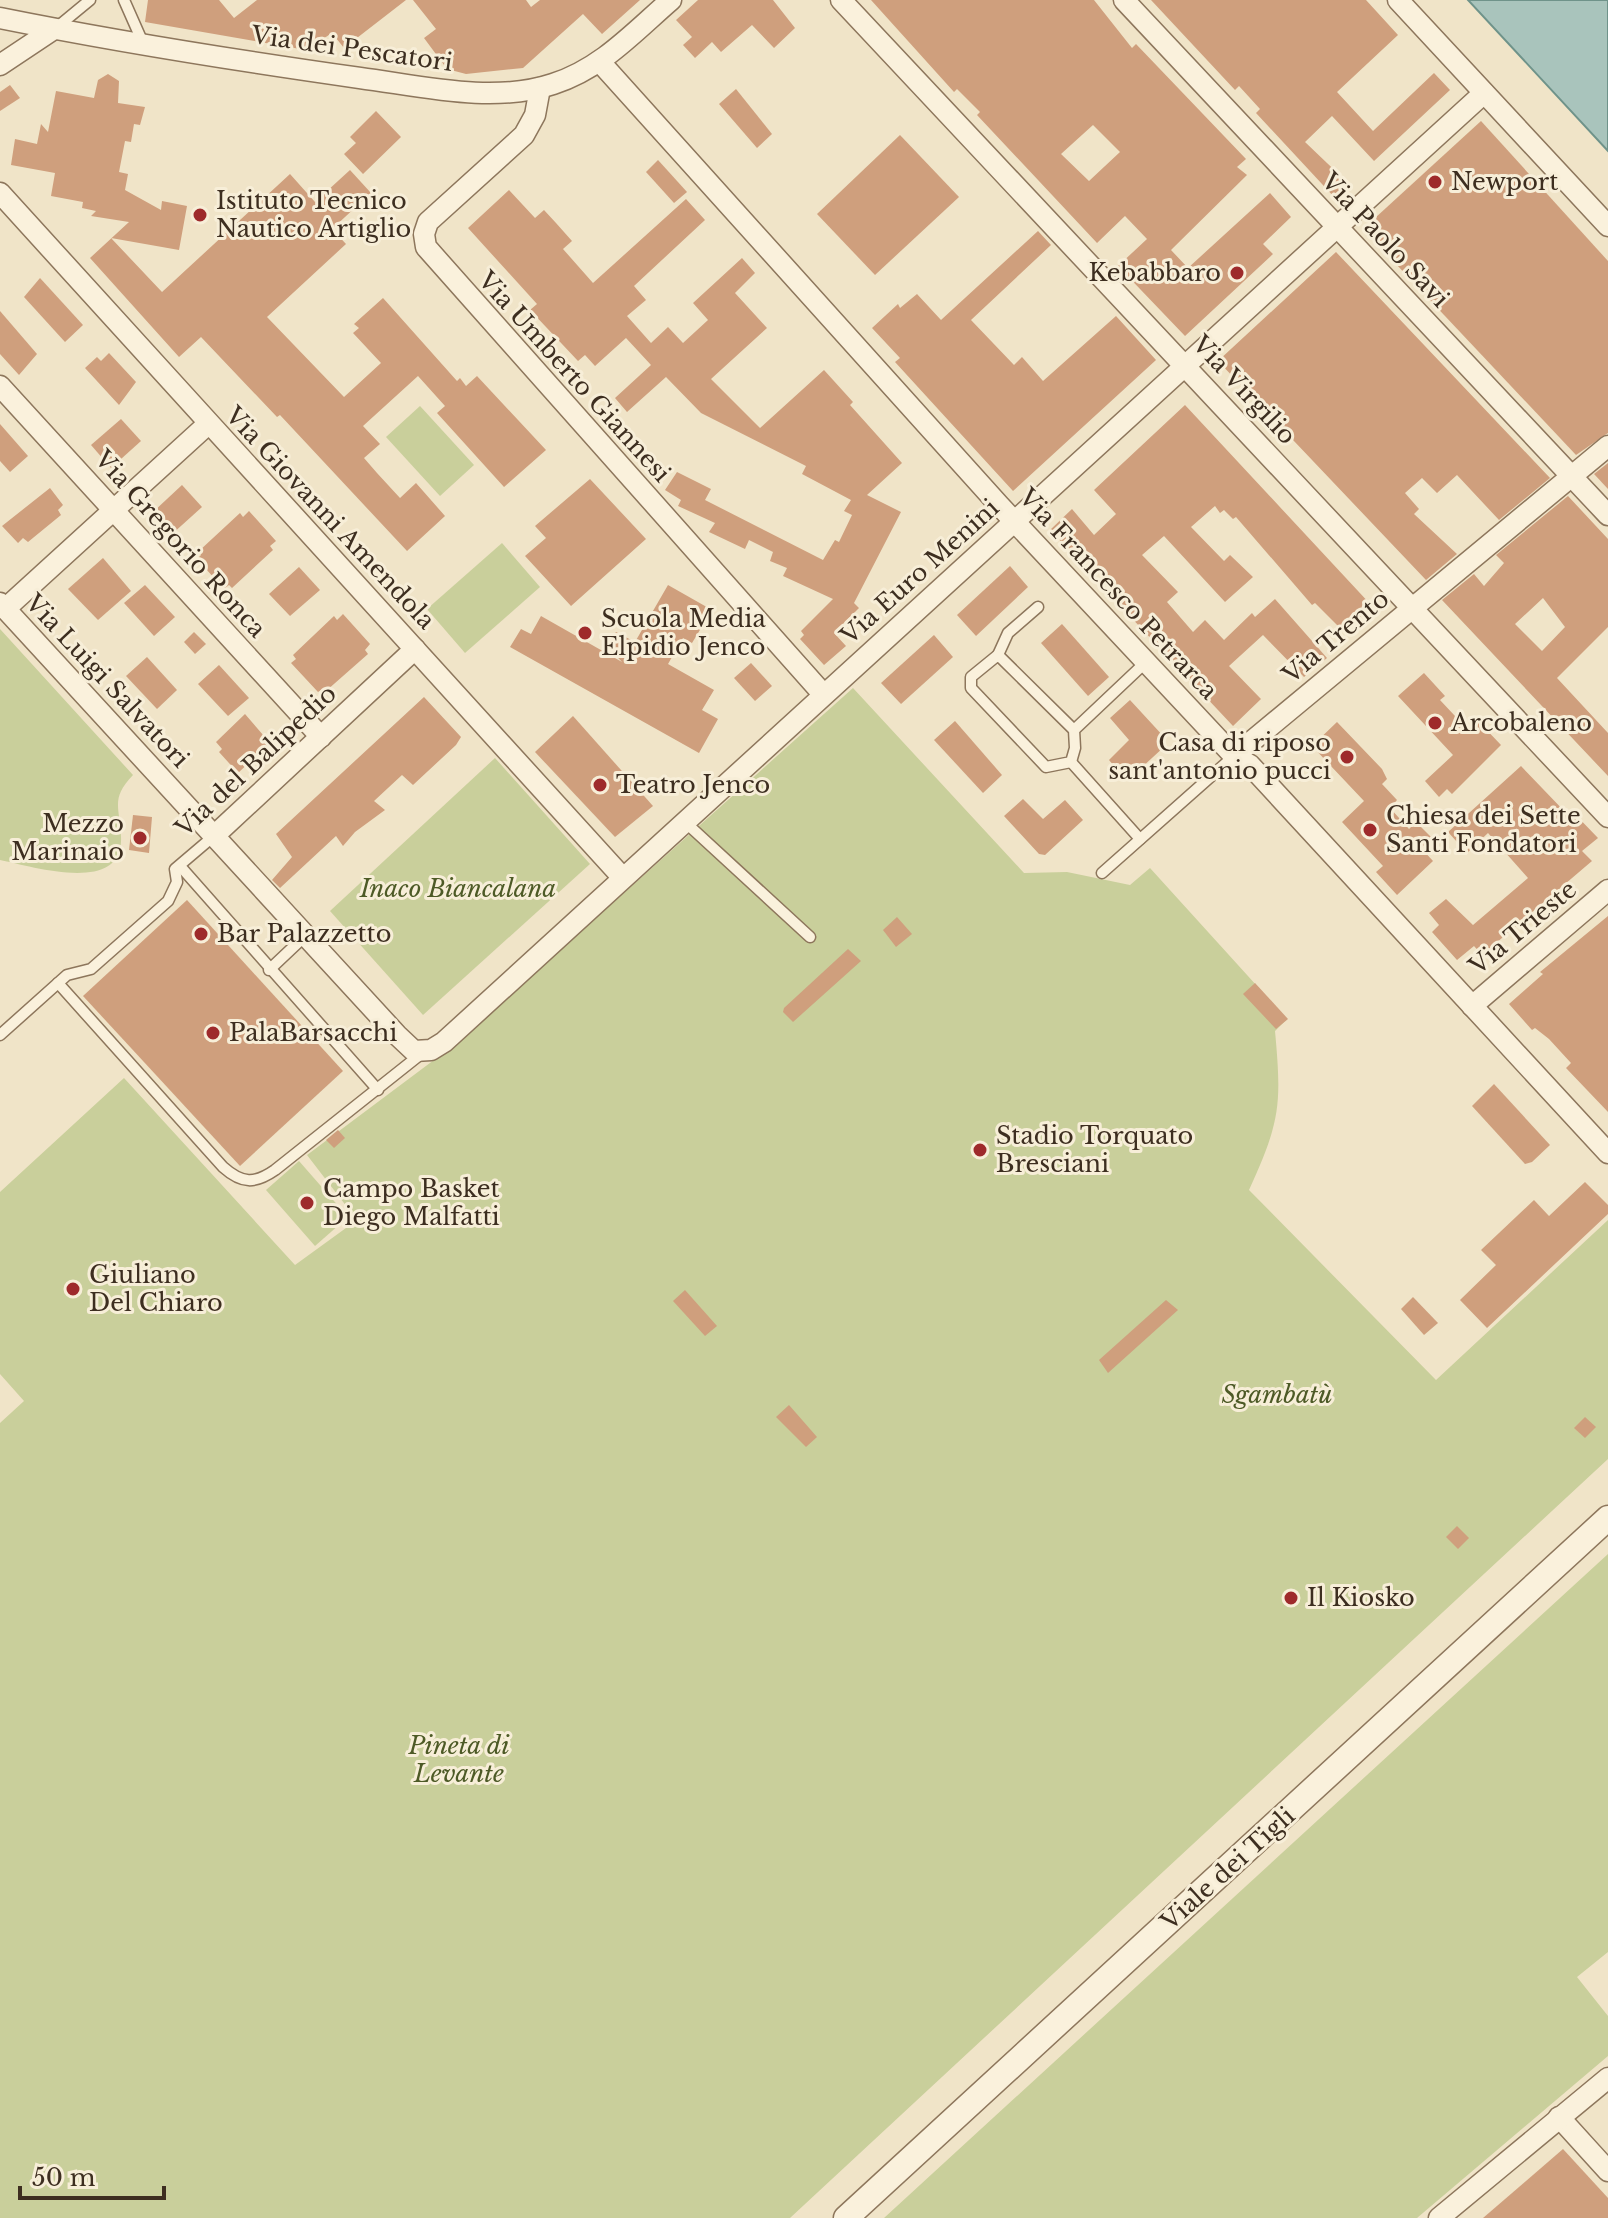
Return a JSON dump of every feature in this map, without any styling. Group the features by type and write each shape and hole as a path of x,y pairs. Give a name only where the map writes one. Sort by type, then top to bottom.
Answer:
{"street":[{"name":"Via dei Pescatori","path":"0,18 144,45 419,85 497,92 540,88 572,78 600,62 671,0"},
{"name":"Via Virgilio","path":"841,0 1608,817"},
{"name":"Via Paolo Savi","path":"1124,0 1608,515"},
{"path":"1398,0 1608,226"},
{"path":"0,65 54,29"},
{"name":"Via Francesco Petrarca","path":"600,62 1016,521 1234,756 1250,765 1608,1153"},
{"name":"Via Umberto Giannesi","path":"540,88 529,128 428,222 424,234 426,247 823,694"},
{"name":"Via Euro Menini","path":"424,1052 444,1042 1484,93"},
{"name":"Via Giovanni Amendola","path":"0,193 623,878"},
{"name":"Via Gregorio Ronca","path":"0,386 321,737"},
{"path":"2,606 208,424"},
{"name":"Via Trento","path":"1234,756 1608,446"},
{"name":"Via Luigi Salvatori","path":"2,606 397,1035 414,1051 424,1052"},
{"name":"Via del Balipedio","path":"215,835 415,649"},
{"name":"Via Trieste","path":"1472,1006 1608,890"},
{"name":"Viale dei Tigli","path":"846,2218 1608,1518"},
{"path":"1439,2218 1608,2078"},
{"path":"1559,2117 1608,2171"}],"lane":[{"path":"54,29 90,0"},
{"path":"124,0 144,45"},
{"path":"1038,607 1008,633 998,655 971,677 971,688 1046,767 1071,762"},
{"path":"998,655 1074,730 1075,748 1071,762"},
{"path":"1074,730 1147,661"},
{"name":"Via Trento","path":"1102,873 1234,756"},
{"path":"1071,762 1140,839"},
{"path":"683,821 810,937"},
{"name":"Via del Balipedio","path":"0,1035 67,975 91,969 168,901 177,882 175,869 215,835"},
{"path":"180,866 378,1090"},
{"path":"269,970 305,936"},
{"path":"58,983 223,1167 239,1179 257,1181 265,1177 424,1052"}],"green space":[{"path":"420,406 474,465 440,496 386,437"},
{"path":"502,543 540,587 465,653 427,609"},
{"path":"0,629 133,775 119,797 121,837 118,855 108,866 92,872 73,873 0,860"},
{"name":"Pineta di Levante","path":"853,688 1024,873 1067,872 1130,885 1150,868 1287,1019 1275,1031 1278,1096 1273,1130 1249,1190 1436,1380 1608,1220 1608,1459 790,2218 0,2218 0,1423 24,1401 0,1374 0,1192 124,1078 295,1265 357,1220 307,1155 454,1045"},
{"name":"Inaco Biancalana","path":"495,758 590,864 423,1015 330,911"},
{"name":"Campo Basket Diego Malfatti","path":"299,1161 348,1217 315,1246 266,1190"},
{"path":"1608,1554 1608,1952 1577,1977 1608,2016 1608,2056 1417,2218 884,2218"}],"water":[{"path":"1468,0 1608,0 1608,151"}],"building":[{"path":"148,0 219,0 234,18 257,0 406,0 344,48 332,33 306,50 145,22"},
{"path":"413,0 526,0 531,7 540,0 640,0 602,34 583,14 523,68 466,74 447,69 424,38 436,29"},
{"path":"698,0 773,0 795,28 774,48 752,25 721,52 712,42 695,58 683,45 692,37 676,20"},
{"path":"871,0 1094,0 1132,48 1136,44 1246,159 1237,167 1247,175 1171,250 1188,268 1270,193 1291,217 1263,244 1273,254 1185,336 1118,266 1147,239 1125,216 1097,243 977,115 980,112 957,89 954,92","holes":["1093,125 1120,152 1089,181 1061,154"]},
{"path":"1151,0 1366,0 1398,35 1337,92 1373,131 1434,73 1450,90 1374,161 1332,116 1305,142 1349,184 1335,198 1256,113 1260,109 1239,86 1235,90"},
{"path":"108,74 119,81 118,103 145,107 140,125 134,124 131,142 125,141 119,172 128,174 125,190 161,210 162,201 187,206 179,250 112,238 129,222 91,216 96,211 82,208 83,202 51,196 55,173 11,165 15,139 37,144 41,124 48,132 56,91 94,98 98,80"},
{"path":"10,85 20,98 0,111 0,92"},
{"path":"736,89 772,134 757,148 719,104"},
{"path":"376,111 401,137 363,174 344,154 356,143 350,137"},
{"path":"1481,121 1608,261 1608,433 1576,455 1363,229"},
{"path":"900,135 959,197 875,275 817,214"},
{"path":"658,160 687,192 674,203 646,172"},
{"path":"350,170 371,193 332,229 346,244 267,317 344,397 381,363 353,333 359,328 354,324 383,298 457,381 460,378 466,386 477,376 546,450 504,487 437,413 445,406 418,376 363,426 380,444 364,458 377,473 400,498 416,483 445,516 407,551 280,415 277,417 201,337 179,357 90,258 111,238 162,292 290,174 315,202"},
{"path":"509,190 535,218 544,210 556,223 572,241 563,249 593,283 686,199 705,220 634,286 646,300 627,316 651,343 668,327 683,343 708,320 693,303 742,258 755,273 735,293 767,328 711,379 760,428 824,370 853,402 850,405 902,463 867,495 901,512 854,603 859,608 834,633 846,646 824,665 800,639 804,635 801,631 833,599 783,576 787,568 770,561 773,552 749,540 745,549 709,532 715,523 678,506 681,500 665,490 677,472 711,489 705,500 823,560 835,540 839,542 852,515 844,511 851,500 802,474 806,466 701,413 666,377 627,412 615,398 651,365 626,338 595,366 585,355 578,361 530,310 537,304 468,228"},
{"path":"1038,231 1051,245 971,320 1014,365 1022,357 1043,381 1116,316 1156,360 1013,491 895,362 900,358 872,328 898,304 900,308 917,294 941,320"},
{"path":"1336,252 1550,478 1499,520 1457,475 1437,493 1422,478 1405,493 1419,509 1414,514 1457,554 1426,580 1218,361"},
{"path":"40,278 83,325 65,342 24,297"},
{"path":"0,311 37,354 19,375 0,354"},
{"path":"109,353 136,382 119,405 85,368 97,357 101,361"},
{"path":"1185,405 1372,606 1344,632 1315,603 1312,605 1236,517 1233,519 1224,510 1220,513 1215,506 1191,527 1224,561 1230,555 1253,577 1225,602 1164,536 1142,555 1178,592 1167,602 1193,632 1205,620 1224,640 1252,613 1255,617 1275,599 1327,658 1304,677 1263,635 1229,666 1261,699 1233,726 1110,595 1118,587 1081,549 1074,555 1050,530 1072,509 1094,535 1116,514 1094,490"},
{"path":"121,419 141,441 111,468 91,445"},
{"path":"0,424 28,456 10,472 0,461"},
{"path":"1608,463 1608,489 1594,474"},
{"path":"590,479 646,539 571,606 525,556 546,538 535,526"},
{"path":"182,485 202,507 171,535 152,513"},
{"path":"50,488 63,505 58,510 61,515 28,542 23,538 18,543 2,526"},
{"path":"1568,496 1608,539 1608,627 1557,678 1608,733 1608,776 1442,600 1474,574 1484,586 1504,563 1496,555","holes":["1543,598 1565,627 1542,651 1515,624"]},
{"path":"249,511 276,541 270,546 273,550 232,588 229,585 224,589 197,559 201,555 199,551 240,513 243,517"},
{"path":"103,558 131,591 98,620 68,589"},
{"path":"1010,566 1028,587 976,636 957,615"},
{"path":"299,567 320,590 290,616 269,594"},
{"path":"145,585 175,617 154,636 124,603"},
{"path":"668,585 712,610 692,643 683,638 668,664 714,690 702,710 718,719 699,753 510,647 521,629 531,634 541,616 622,662 607,646 616,632 635,642"},
{"path":"343,614 370,644 365,650 368,654 326,691 324,688 318,692 291,663 296,659 293,655 334,616 337,620"},
{"path":"1062,624 1109,677 1088,696 1041,643"},
{"path":"194,632 206,644 195,654 184,642"},
{"path":"934,635 953,657 901,704 881,683"},
{"path":"147,657 177,690 157,709 126,676"},
{"path":"751,663 772,686 755,701 734,678"},
{"path":"219,665 249,698 228,716 198,684"},
{"path":"1424,673 1445,696 1440,700 1469,731 1479,722 1501,745 1452,794 1447,789 1439,797 1425,781 1453,755 1398,696"},
{"path":"424,697 461,737 456,745 413,785 402,775 374,801 385,810 355,832 343,846 336,836 280,888 272,880 292,857 276,834"},
{"path":"1130,700 1165,738 1165,746 1127,781 1109,760 1129,740 1110,718"},
{"path":"245,714 270,743 238,773 219,752 222,749 216,742"},
{"name":"Teatro Jenco","path":"573,716 653,806 615,837 535,752"},
{"path":"955,721 1002,775 983,793 934,740"},
{"path":"1337,722 1382,769 1387,779 1382,784 1397,800 1390,808 1409,829 1416,822 1432,838 1421,848 1433,861 1397,895 1376,872 1383,866 1342,822 1364,801 1312,746"},
{"path":"1521,766 1567,814 1571,810 1598,838 1582,851 1592,861 1482,955 1474,946 1457,960 1432,932 1439,925 1429,913 1446,899 1473,925 1528,878 1488,833 1467,853 1448,832"},
{"path":"1023,799 1043,819 1065,800 1083,820 1045,855 1039,854 1004,816"},
{"name":"Mezzo Marinaio","path":"133,815 152,817 149,853 129,850"},
{"name":"PalaBarsacchi","path":"187,900 343,1071 240,1166 83,996"},
{"path":"1608,916 1608,1112 1566,1068 1571,1063 1549,1039 1535,1028 1532,1030 1509,1004 1543,974 1540,972"},
{"path":"897,917 912,934 896,947 883,930"},
{"path":"848,949 861,961 793,1022 783,1012 784,1008"},
{"path":"1255,983 1288,1019 1276,1029 1243,994"},
{"path":"1494,1084 1550,1145 1532,1162 1525,1164 1472,1106"},
{"path":"338,1130 345,1138 334,1148 326,1140"},
{"path":"1585,1182 1608,1205 1608,1214 1487,1328 1460,1300 1496,1265 1481,1250 1534,1200 1549,1216"},
{"path":"685,1290 717,1326 705,1336 673,1301"},
{"path":"1413,1297 1438,1323 1424,1335 1401,1309"},
{"path":"1166,1300 1178,1310 1108,1373 1099,1360"},
{"path":"789,1405 817,1437 806,1447 776,1417"},
{"path":"1585,1417 1596,1427 1585,1438 1574,1428"},
{"path":"1457,1526 1469,1538 1458,1549 1446,1537"},
{"path":"1563,2149 1608,2198 1608,2218 1483,2218"}],"place":[{"name":"Newport","path":"1435,182"},
{"name":"Istituto Tecnico Nautico Artiglio","path":"200,215"},
{"name":"Kebabbaro","path":"1237,273"},
{"name":"Scuola Media Elpidio Jenco","path":"585,633"},
{"name":"Arcobaleno","path":"1435,723"},
{"name":"Casa di riposo sant'antonio pucci","path":"1347,757"},
{"name":"Teatro Jenco","path":"600,785"},
{"name":"Chiesa dei Sette Santi Fondatori","path":"1370,830"},
{"name":"Mezzo Marinaio","path":"140,838"},
{"name":"Bar Palazzetto","path":"201,934"},
{"name":"PalaBarsacchi","path":"213,1033"},
{"name":"Stadio Torquato Bresciani","path":"980,1150"},
{"name":"Campo Basket Diego Malfatti","path":"307,1203"},
{"name":"Giuliano Del Chiaro","path":"73,1289"},
{"name":"Il Kiosko","path":"1291,1598"}],"park label":[{"name":"Sgambatù","path":"1277,1395"}]}
